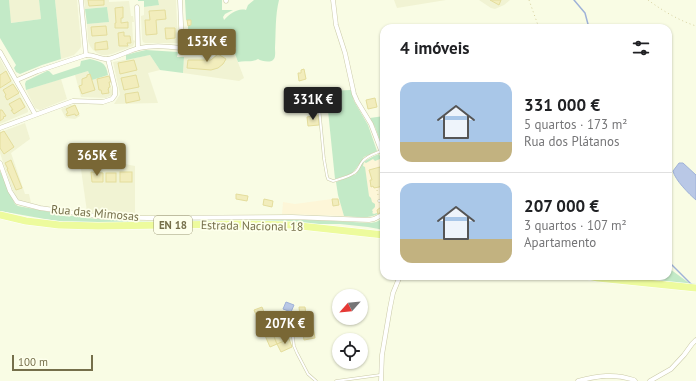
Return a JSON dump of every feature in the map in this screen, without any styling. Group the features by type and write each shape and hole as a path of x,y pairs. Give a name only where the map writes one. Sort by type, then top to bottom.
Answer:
{"main road":[{"name":"Estrada Nacional 18","path":"0,215 26,221 58,225 291,225 380,235"},
{"path":"615,280 696,288"}],"street":[{"path":"81,0 86,55"},
{"path":"180,0 182,48"},
{"path":"333,0 336,26 345,53 354,94 357,102 371,124 380,148"},
{"path":"136,7 138,48"},
{"path":"17,80 38,70 90,54 108,59 138,48 154,46 200,50 207,49"},
{"path":"0,52 35,114"},
{"path":"0,128 73,101 103,102 112,99 115,95 115,88 108,59"},
{"name":"Rua das Mimosas","path":"0,163 10,191 17,202 40,208 80,214 141,218 284,217 369,220 380,216"},
{"path":"381,381 382,354 393,293 398,280"},
{"path":"650,381 670,369 696,340"},
{"path":"578,381 604,376 623,376 635,381"}],"lane":[{"path":"318,96 324,159 328,179 333,181 355,173 367,157 380,151"},
{"path":"291,321 294,346 308,374 316,381"},
{"path":"336,381 381,375"}],"path":[{"path":"529,0 538,24"},
{"path":"648,0 664,11 696,26"},
{"path":"376,190 378,195 380,194"}],"shaded area":[{"path":"0,0 9,0 11,23 41,19 39,0 55,0 61,59 20,74 16,72 14,68 16,65 0,38"},
{"path":"9,0 39,0 41,19 10,23"},
{"path":"55,0 77,0 81,47 74,55 61,59"},
{"path":"84,0 109,0 109,2 129,1 131,16 133,16 134,22 132,22 133,40 135,41 133,46 107,55 102,55 93,50 88,41 87,24 109,22 107,7 85,9"},
{"path":"138,0 158,0 159,5 144,7 144,1"},
{"path":"158,0 176,0 178,43 143,42 141,16 144,15 144,7 158,5"},
{"path":"185,0 222,0 222,10 233,10 225,14 223,17 224,20 237,11 246,10 248,5 254,0 279,0 276,18 274,59 272,61 263,61 258,59 253,61 238,62 235,54 236,48 233,43 234,52 214,49 214,44 210,41 204,42 199,47 188,46 188,26 191,25 191,21 186,20"},
{"path":"394,0 446,0 397,8"},
{"path":"479,0 510,0 504,5 495,9"},
{"path":"107,7 109,22 87,24 85,9"},
{"path":"146,50 178,52 177,57 184,57 183,73 160,70 150,55 126,60 126,55"},
{"path":"218,50 234,52 244,78 239,81 183,73 184,57 211,58 215,56"},
{"path":"150,55 160,70 148,73 158,103 114,104 120,94 113,62"},
{"path":"0,59 28,112 0,124"},
{"path":"90,59 102,63 106,67 108,75 92,80 88,71 26,90 26,81 47,71 53,75 80,66 81,61"},
{"path":"88,71 92,80 108,75 112,95 106,98 81,97 75,75"},
{"path":"61,79 67,99 40,110 35,108 26,90"},
{"path":"351,90 354,101 368,125 377,151 364,157 351,174 335,179 326,91"},
{"path":"75,105 80,116 75,119 66,118 61,109"},
{"path":"380,117 380,140 375,127 370,118"},
{"path":"25,123 30,139 11,153 25,194 29,194 31,203 20,201 16,197 0,153 0,131 1,132"},
{"path":"379,154 380,156 380,213 370,217 363,167 366,160"},
{"path":"379,154 380,159 375,161 373,159 366,163 364,162 363,166 365,167 369,196 375,204 372,213 380,212 370,217 344,216 336,182 356,174 363,162"},
{"path":"79,155 135,166 135,215 87,212"},
{"path":"0,171 15,204 18,206 66,215 140,221 253,219 370,223 380,220 380,229 340,224 104,224 64,222 0,211"},
{"path":"339,198 344,216 282,214 283,202 295,204"},
{"path":"672,270 689,283 696,284 696,287 645,280 672,280"}],"water":[{"path":"679,163 683,163 696,175 696,200 674,175 673,171"},
{"path":"286,302 294,305 291,312 283,309"}],"building":[{"path":"88,0 104,0 104,5 89,6"},
{"path":"490,0 501,0 499,5"},
{"path":"123,7 123,18 121,18 121,23 128,22 128,28 115,28 115,8"},
{"path":"165,10 166,19 156,20 157,34 146,35 145,20 150,20 149,11"},
{"path":"187,20 191,20 191,25 188,26"},
{"path":"106,26 107,35 92,36 91,27"},
{"path":"165,28 175,28 175,38 166,39"},
{"path":"124,32 124,36 130,36 131,43 127,43 128,46 119,46 118,33"},
{"path":"107,41 108,49 95,50 95,43"},
{"path":"218,54 226,59 218,68 211,70 187,68 188,60 211,60"},
{"path":"134,60 137,70 120,74 118,63"},
{"path":"304,69 306,79 299,81 298,73 301,73 301,70"},
{"path":"6,71 11,81 0,88 0,75"},
{"path":"90,74 95,90 82,94 79,86 82,85 82,79"},
{"path":"136,75 139,87 124,90 121,78"},
{"path":"109,76 111,82 109,82 109,93 102,94 101,90 99,90 97,79"},
{"path":"13,84 19,93 7,100 3,90"},
{"path":"138,92 140,100 126,103 125,94"},
{"path":"20,98 25,107 14,114 9,104"},
{"path":"375,98 377,107 368,109 366,100"},
{"path":"75,105 79,114 76,116 75,114 67,116 66,114 68,113 66,109"},
{"path":"0,110 2,110 6,116 0,121"},
{"path":"318,115 319,125 308,126 307,117"},
{"path":"4,131 14,147 4,154 0,148 0,133"},
{"path":"11,160 22,188 16,190 5,163"},
{"path":"380,167 380,187 371,187 370,180 372,180 369,170"},
{"path":"91,172 103,173 103,182 92,182"},
{"path":"120,172 132,172 132,182 120,182"},
{"path":"106,173 116,173 116,182 106,182"},
{"path":"236,194 248,196 247,201 236,199"},
{"path":"264,199 273,201 272,207 263,205"},
{"path":"332,199 338,199 339,205 333,206"},
{"path":"380,208 380,213 378,214 377,210"},
{"path":"262,307 277,344 270,347 254,310"},
{"path":"299,307 305,307 306,315 300,316"},
{"path":"278,313 289,339 284,342 274,319 274,314"},
{"path":"274,319 284,342 277,344 268,321"},
{"path":"312,321 315,338 304,340 301,322"},
{"path":"289,339 292,347 281,352 277,344"}],"waterway":[{"path":"574,0 585,13 588,24"},
{"path":"672,265 692,285"}]}
